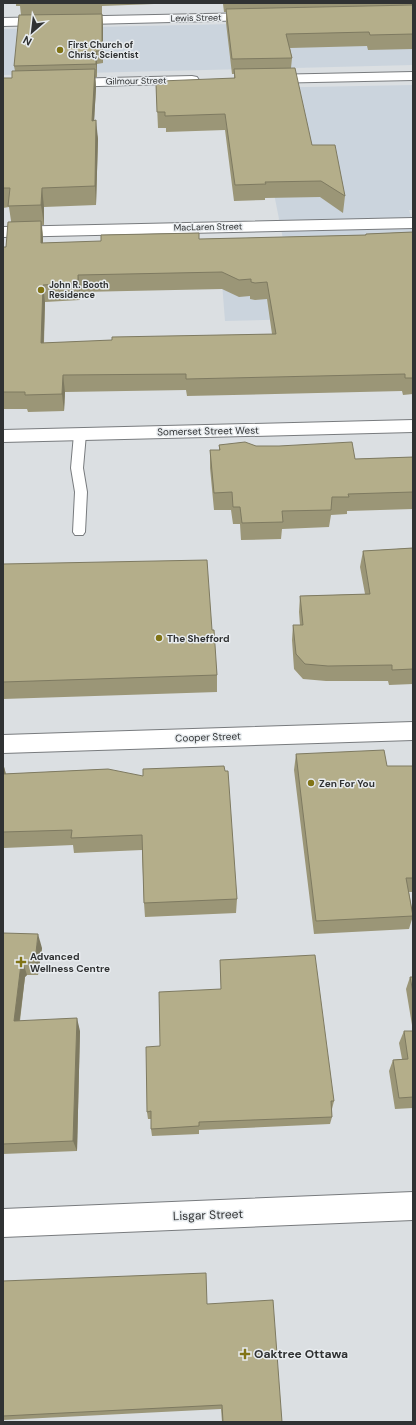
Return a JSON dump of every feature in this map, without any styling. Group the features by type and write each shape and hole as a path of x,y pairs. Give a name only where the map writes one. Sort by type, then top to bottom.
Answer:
{"street":[{"name":"Lewis Street","path":"3,22 270,17"},
{"path":"254,79 413,76"},
{"name":"Gilmour Street","path":"51,83 204,80"},
{"name":"MacLaren Street","path":"3,232 413,223"},
{"name":"Somerset Street West","path":"3,436 413,426"},
{"name":"Cooper Street","path":"3,744 413,731"},
{"name":"Lisgar Street","path":"3,1223 413,1206"}],"lane":[{"path":"79,532 81,492 77,468 80,434"}],"shaded area":[{"path":"413,20 413,65 3,75 3,29"},
{"path":"413,85 413,210 409,210 413,223 413,316 225,321 219,244 283,239 253,88"}],"building":[{"path":"413,5 413,34 370,35 369,32 286,34 292,58 232,59 226,9"},
{"path":"102,14 102,51 96,51 96,64 14,66 19,15"},
{"path":"295,68 312,145 335,145 345,196 321,181 265,182 266,184 235,185 225,114 165,116 165,112 157,112 156,84 161,84 161,81 235,78 234,69"},
{"path":"95,69 92,121 96,120 95,186 42,188 41,205 8,206 10,188 3,188 3,78 12,78 12,71"},
{"path":"41,221 41,243 101,241 101,235 199,233 199,239 366,235 413,232 413,378 405,378 405,374 186,379 186,374 63,375 62,394 25,395 25,392 3,392 3,247 6,247 8,222","holes":["222,272 239,280 251,279 251,282 255,283 267,282 276,334 112,337 112,340 41,343 43,285 78,283 78,275"]},
{"path":"245,442 256,446 279,446 352,442 355,459 413,457 413,492 348,494 349,497 332,497 331,510 282,511 283,522 242,523 240,507 233,507 232,492 214,493 210,450 220,450 219,445"},
{"path":"413,548 413,669 392,670 392,665 328,666 305,664 296,654 293,625 303,625 300,596 370,594 363,551"},
{"path":"207,560 217,675 3,682 3,564"},
{"path":"384,750 387,766 413,766 413,878 406,878 413,916 316,921 296,754"},
{"path":"224,766 225,771 228,771 237,899 144,903 142,835 71,838 72,830 3,832 3,774 108,769 143,776 143,769"},
{"path":"3,933 38,934 35,962 23,962 21,964 14,1021 77,1018 73,1141 3,1144"},
{"path":"315,955 334,1101 331,1101 332,1117 199,1122 199,1126 151,1129 151,1111 147,1112 146,1047 160,1046 159,992 221,989 220,960"},
{"path":"410,977 413,977 413,992"},
{"path":"404,1031 413,1031 413,1097 399,1098 393,1060 408,1059"},
{"path":"206,1273 207,1304 273,1300 282,1422 223,1422 222,1405 3,1416 3,1281"}],"place":[{"name":"First Church of Christ, Scientist","path":"60,50"},
{"name":"John R. Booth Residence","path":"41,290"},
{"name":"The Shefford","path":"159,638"},
{"name":"Zen For You","path":"311,783"},
{"name":"Advanced Wellness Centre","path":"21,962"},
{"name":"Oaktree Ottawa","path":"245,1354"}]}
